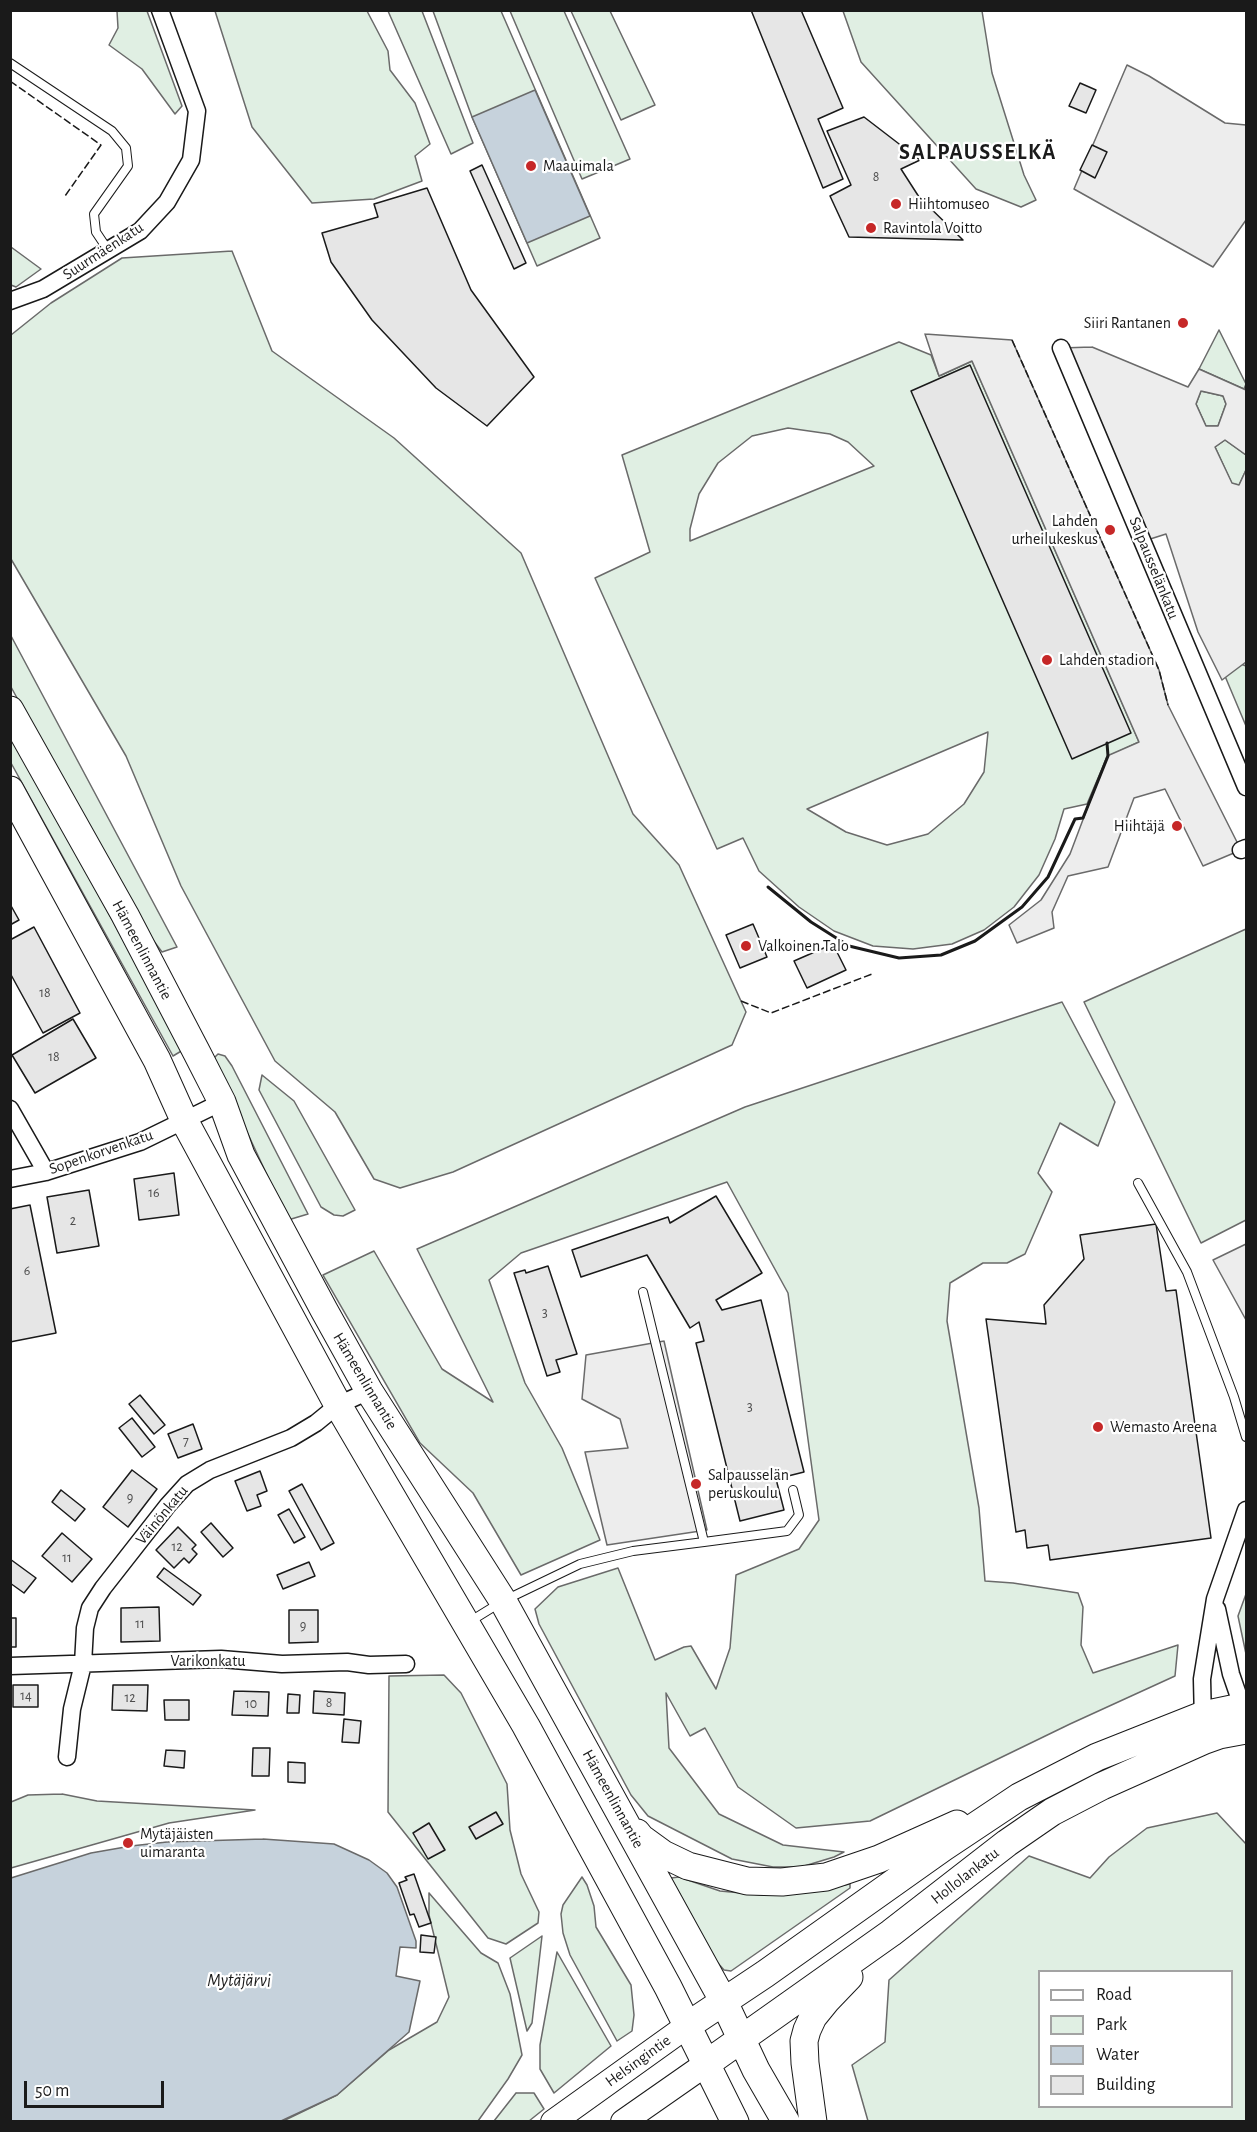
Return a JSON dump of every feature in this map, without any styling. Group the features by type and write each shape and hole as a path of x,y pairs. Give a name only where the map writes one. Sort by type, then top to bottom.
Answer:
{"main road":[{"name":"Hämeenlinnantie","path":"10,710 125,915 222,1102 242,1155 324,1310 369,1391 503,1601 724,2002 741,2040 786,2121"},
{"name":"Hämeenlinnantie","path":"10,790 157,1060 184,1120 338,1406 526,1726 687,2026 735,2121"},
{"name":"Hollolankatu","path":"724,2002 1018,1797 1096,1757 1204,1728 1220,1735 1245,1718"},
{"name":"Hollolankatu","path":"706,2064 891,1933 1007,1843 1052,1812 1204,1728"},
{"path":"620,1811 641,1838 663,1854 688,1866 747,1881 782,1882 826,1876 879,1859 1018,1797"},
{"path":"813,2121 804,2041 807,2030 813,2017 826,2001 891,1933"},
{"name":"Helsingintie","path":"553,2121 724,2002"},
{"path":"623,2121 706,2064"}],"street":[{"name":"Suurmäenkatu","path":"10,301 43,289 140,231 167,202 191,160 197,111 160,10"},
{"name":"Salpausselänkatu","path":"1061,348 1246,788"},
{"name":"Sopenkorvenkatu","path":"10,1179 46,1172 140,1142 222,1102"},
{"path":"10,1109 46,1172"},
{"name":"Väinönkatu","path":"67,1757 72,1709 83,1664 85,1628 90,1608 154,1523 187,1484 210,1470 291,1438 338,1406 369,1391"},
{"path":"1204,1728 1202,1679 1215,1599 1246,1510"},
{"path":"1215,1599 1231,1674 1245,1718"},
{"name":"Varikonkatu","path":"10,1666 221,1659 282,1664 347,1662 369,1665 406,1664"}],"lane":[{"path":"10,63 112,131 126,148 128,166 94,214 96,232 108,250"},
{"path":"1138,1183 1187,1272 1234,1397 1246,1437"},
{"path":"643,1292 704,1542"},
{"path":"466,1624 503,1601 580,1564 633,1551 787,1531 798,1515 793,1490"}],"green space":[{"path":"117,11 147,11 182,106 175,114 142,69 109,45 118,28"},
{"path":"215,11 367,11 388,51 390,70 415,103 430,144 415,156 422,181 374,199 312,203 252,127"},
{"path":"388,11 422,11 473,143 451,154"},
{"path":"433,11 501,11 600,238 537,266 472,117"},
{"path":"510,11 564,11 630,159 582,179"},
{"path":"571,11 610,11 655,105 621,120"},
{"path":"843,11 982,11 992,73 1024,175 1036,200 1021,207 976,189 861,62"},
{"path":"11,247 41,269 16,287 11,285"},
{"path":"232,251 272,351 394,438 521,553 633,814 679,865 746,1012 732,1045 453,1172 400,1188 374,1179 335,1112 275,1061 181,886 126,756 11,559 11,335 51,303 122,258"},
{"path":"1219,330 1246,384 1244,389 1199,369"},
{"path":"899,342 931,355 939,376 972,361 1139,742 1107,757 1087,804 1064,809 1055,839 1039,875 1014,907 984,930 952,944 913,949 873,946 834,931 799,907 759,871 743,838 717,849 595,578 650,552 622,455","holes":["788,428 830,434 848,442 874,466 690,541 690,529 699,494 718,463 752,436","988,732 984,772 964,804 928,834 887,845 846,832 807,809"]},
{"path":"1201,391 1223,396 1226,404 1218,426 1206,426 1196,404"},
{"path":"1225,440 1246,455 1246,470 1239,485 1232,484 1215,447"},
{"path":"10,634 177,947 162,952 141,924 11,687"},
{"path":"1229,659 1246,666 1246,726 1222,669"},
{"path":"10,732 183,1050 173,1056 11,763"},
{"path":"1246,929 1246,1220 1201,1243 1084,1002"},
{"path":"1062,1002 1115,1102 1098,1146 1060,1123 1038,1173 1052,1192 1025,1254 1007,1263 983,1263 950,1283 947,1321 979,1508 985,1581 1078,1593 1083,1607 1081,1645 1093,1673 1178,1645 1175,1676 870,1821 796,1828 738,1787 705,1728 690,1736 666,1693 669,1748 719,1814 783,1845 844,1852 801,1867 773,1867 732,1859 648,1816 631,1795 539,1624 535,1609 558,1587 618,1568 655,1660 691,1646 716,1689 730,1648 736,1575 799,1549 819,1520 788,1293 727,1182 521,1253 489,1280 525,1383 562,1448 600,1540 521,1575 473,1493 420,1443 323,1275 374,1251 442,1369 493,1402 417,1249 745,1107"},
{"path":"218,1054 225,1056 232,1066 308,1214 288,1220 213,1059"},
{"path":"262,1075 294,1101 355,1210 343,1216 334,1215 321,1207 259,1090"},
{"path":"1246,1594 1246,1654 1238,1616"},
{"path":"444,1675 461,1693 507,1784 510,1830 521,1874 539,1912 538,1923 506,1944 488,1938 388,1812 389,1676"},
{"path":"62,1794 97,1801 255,1810 169,1823 11,1868 11,1802 28,1795"},
{"path":"1217,1813 1246,1844 1246,2121 868,2121 852,2065 885,2042 889,1980 1029,1856 1090,1878 1109,1857 1147,1828"},
{"path":"582,1877 594,1906 596,1927 631,1985 634,2015 632,2031 617,2041 570,1955 563,1933 561,1914 563,1905"},
{"path":"679,1877 720,1891 763,1895 812,1891 850,1884 850,1888 731,1971 724,1970 717,1962 671,1878"},
{"path":"429,1893 481,1953 498,1963 510,1994 522,2055 508,2079 478,2121 281,2122 337,2095 389,2050 437,2022 449,1997 429,1915"},
{"path":"542,1936 532,2023 527,2031 510,1958"},
{"path":"557,1952 611,2046 554,2093 540,2069 540,2045"},
{"path":"516,2093 534,2093 544,2109 529,2121 494,2121"}],"shaded area":[{"path":"1127,65 1225,123 1246,125 1246,220 1213,267 1074,189"},
{"path":"925,334 1012,340 1159,670 1168,705 1241,850 1203,866 1165,789 1134,798 1108,867 1068,876 1052,912 1054,928 1017,943 1009,925 1041,900 1070,854 1107,756 1139,742 972,361 939,376"},
{"path":"1092,347 1188,387 1199,369 1246,390 1246,455 1225,440 1215,447 1232,483 1239,485 1246,470 1246,662 1222,680 1198,632 1166,534 1144,541 1061,348","holes":["1201,391 1223,396 1226,404 1218,426 1206,426 1196,404"]},
{"path":"1246,1244 1246,1320 1213,1260"},
{"path":"664,1341 707,1530 607,1545 585,1452 628,1448 620,1419 582,1399 586,1355"}],"water":[{"name":"Maauimala","path":"535,90 590,216 527,243 472,117"},
{"name":"Mytäjärvi","path":"263,1839 334,1844 369,1860 387,1873 397,1887 416,1941 416,1948 400,1947 396,1976 420,1981 409,2032 337,2095 281,2121 11,2121 11,1878 91,1853 131,1846 167,1842"}],"building":[{"path":"751,10 801,10 843,108 818,119 843,179 823,188"},
{"path":"1080,83 1096,90 1086,113 1069,106"},
{"path":"864,117 920,160 901,169 919,197 963,240 849,237 830,196 851,185 827,131"},
{"path":"1092,145 1107,152 1095,178 1080,170"},
{"path":"482,165 526,263 514,269 470,171"},
{"path":"427,188 471,290 534,377 487,426 436,388 372,320 331,262 322,233 378,217 374,204"},
{"path":"970,365 1131,733 1072,759 911,391"},
{"path":"10,904 19,920 10,925"},
{"name":"Valkoinen Talo","path":"753,924 767,957 740,968 726,935"},
{"path":"34,927 80,1013 43,1033 10,973 10,940"},
{"path":"833,944 846,970 807,988 794,961"},
{"path":"73,1019 96,1058 35,1093 12,1055"},
{"path":"174,1173 179,1215 139,1220 134,1179"},
{"path":"89,1190 99,1246 57,1253 47,1197"},
{"path":"716,1196 762,1273 716,1300 722,1310 761,1300 804,1472 776,1479 784,1510 740,1521 696,1343 704,1341 699,1322 690,1328 647,1255 581,1277 572,1250 668,1217 670,1223"},
{"path":"30,1205 56,1333 10,1342 10,1209"},
{"name":"Wemasto Areena","path":"1156,1224 1166,1291 1176,1290 1211,1538 1050,1560 1048,1545 1027,1548 1025,1530 1016,1532 986,1319 1046,1324 1044,1305 1084,1259 1080,1235"},
{"path":"548,1266 577,1354 556,1360 560,1372 547,1376 514,1273 525,1270 526,1273"},
{"path":"140,1395 165,1425 154,1434 129,1404"},
{"path":"132,1418 155,1447 142,1457 119,1428"},
{"path":"193,1424 202,1449 178,1458 168,1434"},
{"path":"132,1470 157,1489 128,1527 103,1507"},
{"path":"260,1471 267,1491 257,1495 261,1506 247,1511 235,1481"},
{"path":"302,1484 334,1543 321,1550 289,1491"},
{"path":"61,1490 85,1509 75,1521 52,1502"},
{"path":"289,1509 305,1537 294,1543 278,1515"},
{"path":"211,1523 233,1548 223,1557 201,1532"},
{"path":"178,1527 196,1545 192,1549 197,1554 189,1563 184,1558 174,1568 156,1550"},
{"path":"62,1533 92,1559 72,1582 42,1556"},
{"path":"10,1559 36,1578 24,1593 10,1583"},
{"path":"309,1562 315,1576 283,1589 277,1575"},
{"path":"164,1568 201,1595 193,1605 157,1577"},
{"path":"159,1607 160,1641 121,1642 121,1608"},
{"path":"289,1610 318,1610 318,1642 289,1643"},
{"path":"10,1618 16,1618 16,1647 10,1647"},
{"path":"13,1685 38,1685 38,1707 13,1707"},
{"path":"113,1685 148,1685 147,1711 112,1710"},
{"path":"234,1691 269,1692 268,1716 232,1715"},
{"path":"314,1691 345,1693 344,1715 313,1713"},
{"path":"288,1694 300,1695 299,1713 287,1713"},
{"path":"164,1700 189,1700 189,1720 165,1720"},
{"path":"344,1719 361,1721 359,1743 342,1742"},
{"path":"253,1748 270,1748 269,1776 252,1776"},
{"path":"166,1750 185,1751 184,1768 164,1766"},
{"path":"288,1762 305,1763 305,1783 288,1782"},
{"path":"496,1812 503,1824 476,1839 469,1827"},
{"path":"429,1823 445,1850 428,1859 413,1833"},
{"path":"414,1874 431,1923 419,1927 414,1914 410,1915 399,1883 407,1880 405,1877"},
{"path":"421,1935 436,1937 434,1953 420,1952"}],"fence":[{"path":"10,81 101,145 65,196"},
{"path":"1012,340 1159,670 1168,705"},
{"path":"741,1001 771,1013 872,974"}],"wall":[{"path":"768,887 811,922 849,946 899,958 941,955 975,941 1022,907 1048,877 1075,819 1083,818 1108,756 1107,743"}],"place":[{"name":"Maauimala","path":"531,166"},
{"name":"Hiihtomuseo","path":"896,204"},
{"name":"Ravintola Voitto","path":"871,228"},
{"name":"Siiri Rantanen","path":"1183,323"},
{"name":"Lahden urheilukeskus","path":"1110,530"},
{"name":"Lahden stadion","path":"1047,660"},
{"name":"Hiihtäjä","path":"1177,826"},
{"name":"Valkoinen Talo","path":"746,946"},
{"name":"Wemasto Areena","path":"1098,1427"},
{"name":"Salpausselän peruskoulu","path":"696,1484"},
{"name":"Mytäjäisten uimaranta","path":"128,1843"}],"district":[{"name":"SALPAUSSELKÄ","path":"978,152"}]}
